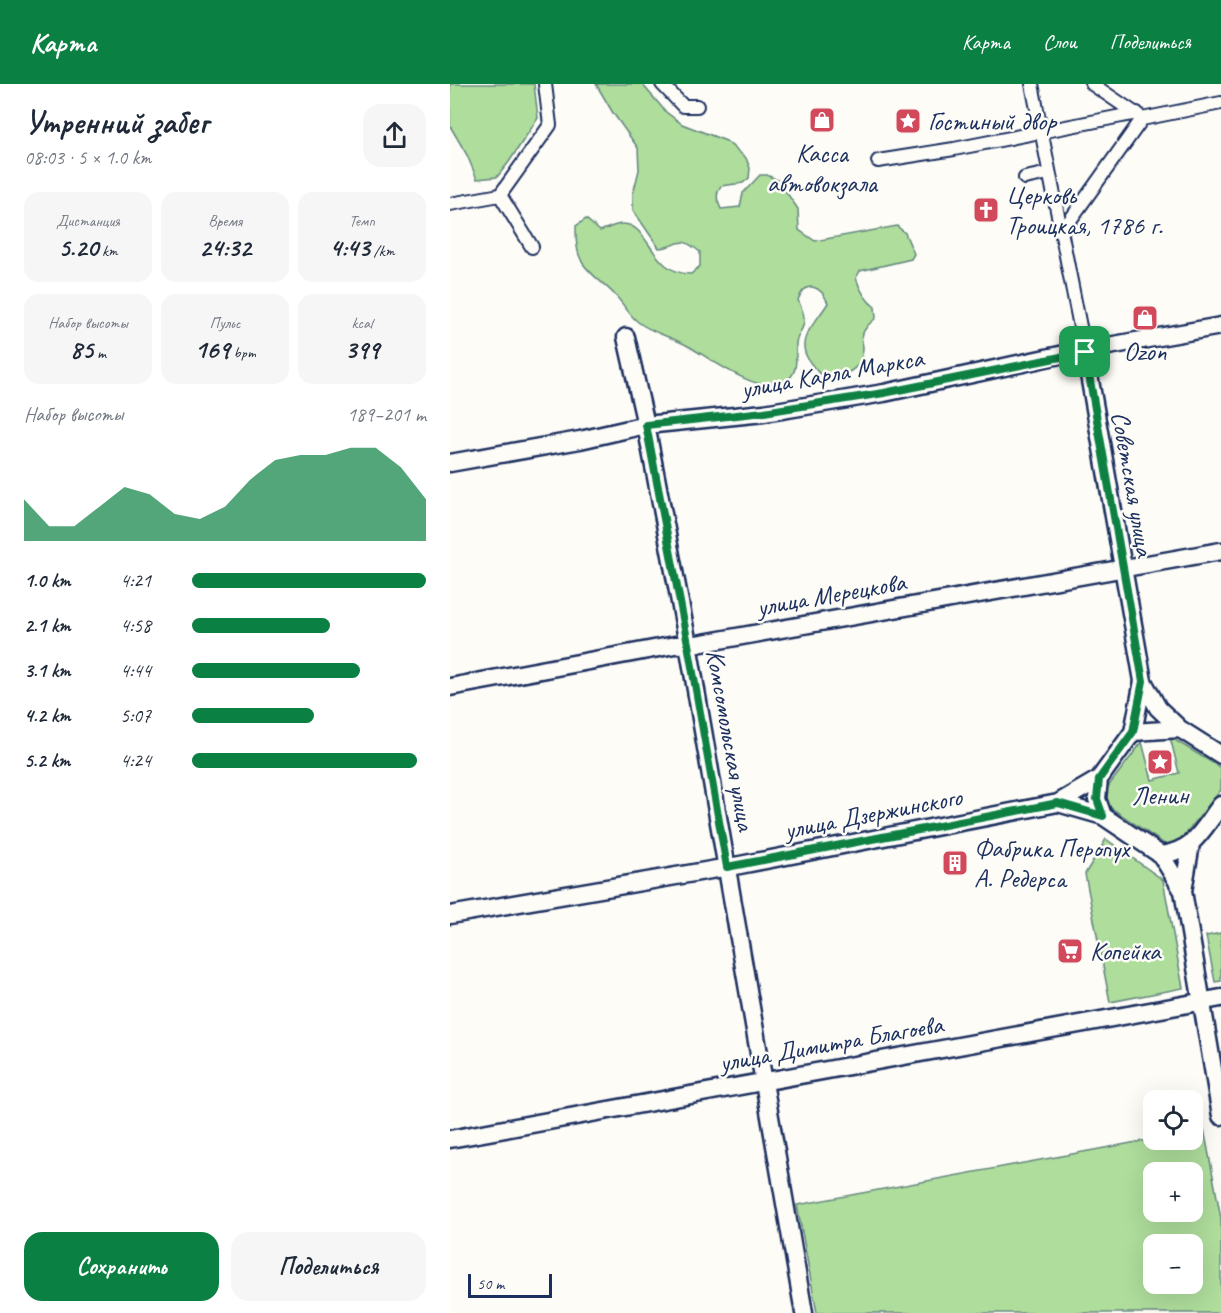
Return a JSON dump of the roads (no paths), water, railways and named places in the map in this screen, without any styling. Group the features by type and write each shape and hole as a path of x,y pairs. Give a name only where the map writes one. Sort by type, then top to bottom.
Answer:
{"street":[{"path":"450,204 500,195 550,125 545,84"},
{"path":"662,84 683,106 697,106"},
{"name":"Советская улица","path":"1032,84 1085,352 1143,681 1158,708 1180,729 1221,755"},
{"path":"1092,84 1140,116"},
{"path":"878,161 1221,103"},
{"path":"1061,233 1140,116"},
{"path":"1025,178 1049,173"},
{"path":"500,195 532,247"},
{"name":"улица Карла Маркса","path":"450,463 580,440 646,425 764,412 884,393 1221,326"},
{"name":"Комсомольская улица","path":"626,337 646,425 688,644 804,1313"},
{"name":"улица Мерецкова","path":"450,687 675,645 1221,551"},
{"name":"Советская улица","path":"1133,732 1143,681"},
{"path":"1103,816 1097,799 1099,779 1133,732 1180,729"},
{"name":"улица Дзержинского","path":"450,915 727,867 1058,803 1099,779"},
{"name":"улица Дзержинского","path":"1058,803 1103,816 1161,855"},
{"path":"1183,891 1161,855 1173,853 1191,844 1221,806"},
{"path":"1191,844 1183,891 1221,1116"},
{"name":"улица Димитра Благоева","path":"450,1139 1221,998"}],"place":[{"name":"Касса автовокзала","path":"822,120"},
{"name":"Гостиный двор","path":"908,121"},
{"name":"Церковь Троицкая, 1786 г.","path":"986,210"},
{"name":"Ozon","path":"1145,318"},
{"name":"Ленин","path":"1160,762"},
{"name":"Фабрика Перопух А. Редерса","path":"955,863"},
{"name":"Копейка","path":"1070,951"}]}
